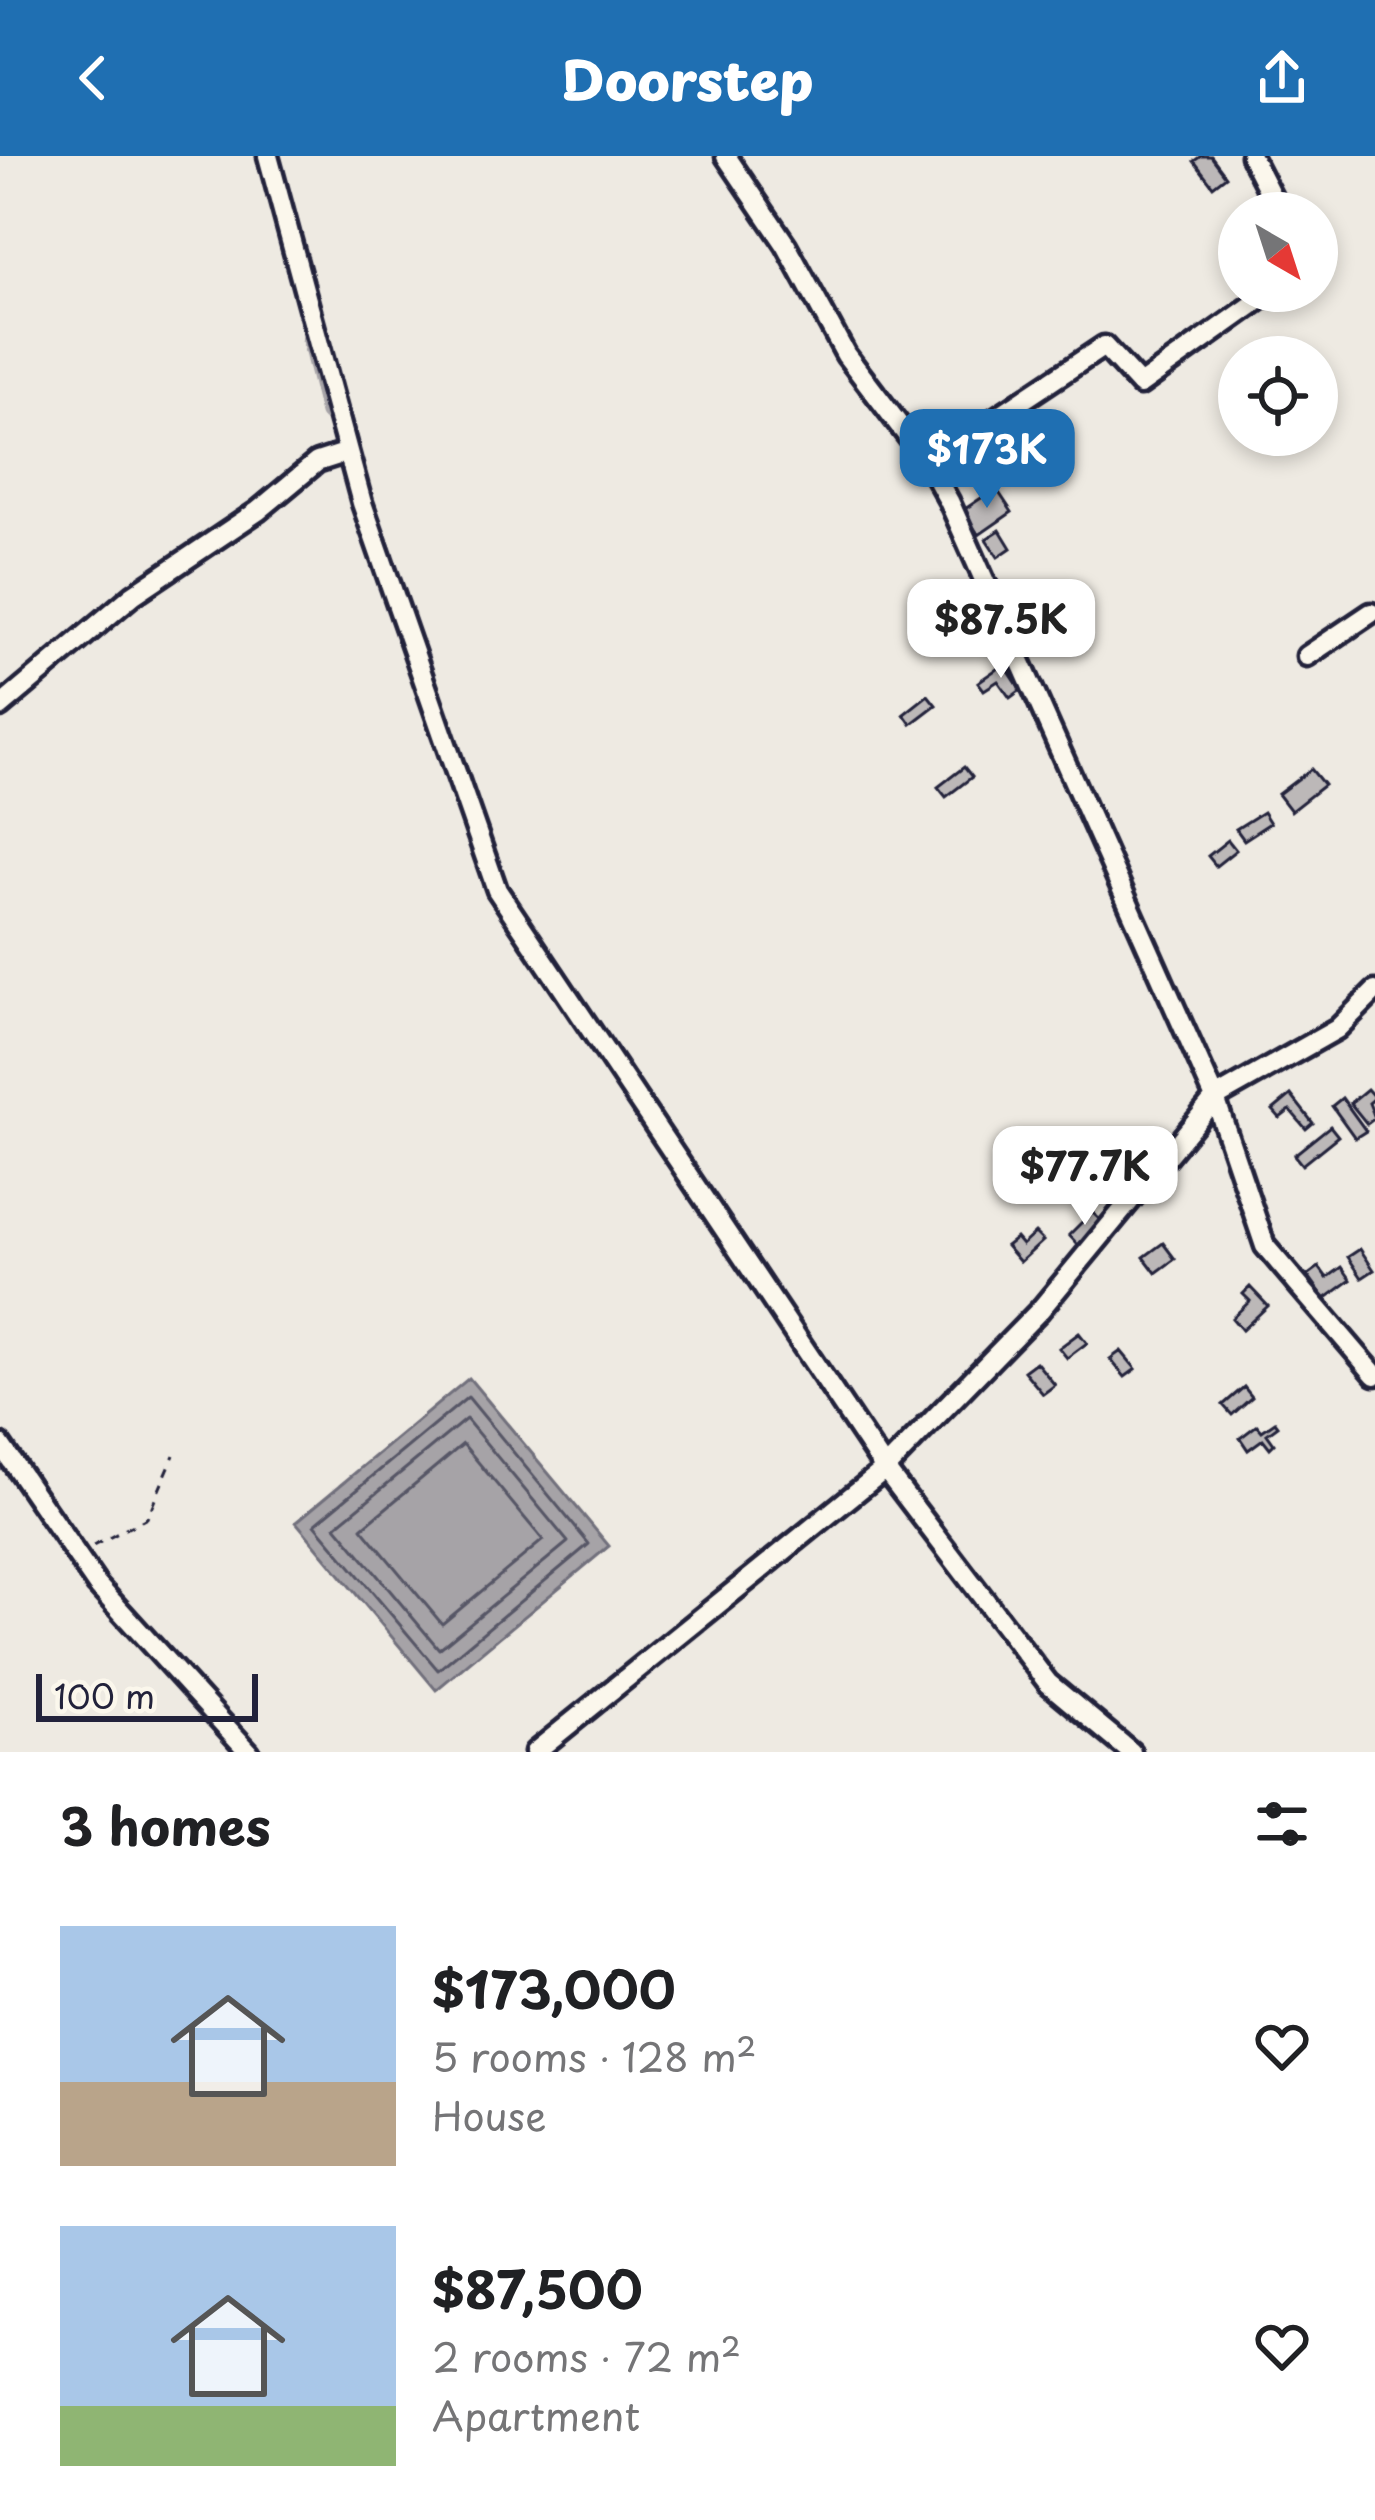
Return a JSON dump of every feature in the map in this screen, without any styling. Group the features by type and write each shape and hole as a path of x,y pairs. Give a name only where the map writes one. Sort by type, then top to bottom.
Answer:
{"street":[{"path":"268,156 348,452 496,890 885,1469 1048,1683 1131,1752"},
{"path":"726,156 786,245 846,355 928,464 1215,1098 1265,1246 1375,1376"},
{"path":"1251,156 1269,192"},
{"path":"928,464 1104,346 1140,385 1243,312"},
{"path":"0,707 133,596 258,511 317,463 348,452"},
{"path":"1307,656 1371,613"},
{"path":"535,1752 885,1469 1040,1310 1215,1098 1337,1029 1375,991"},
{"path":"0,1444 97,1586 249,1752"}],"path":[{"path":"102,1540 147,1518 174,1455"}],"water":[{"path":"469,1378 609,1546 436,1690 296,1522"}],"building":[{"path":"1211,156 1226,176 1213,186 1194,161"},
{"path":"996,488 1012,512 979,535 962,511"},
{"path":"1000,530 1011,548 998,557 986,539"},
{"path":"1004,664 1021,690 1010,698 998,681 984,690 978,682"},
{"path":"928,695 936,705 911,724 904,714"},
{"path":"964,767 972,777 946,797 938,787"},
{"path":"1311,769 1324,785 1291,811 1278,794"},
{"path":"1263,812 1270,823 1244,840 1236,829"},
{"path":"1228,840 1236,850 1216,866 1208,856"},
{"path":"1367,1089 1375,1098 1369,1103 1375,1118 1367,1124 1350,1103"},
{"path":"1291,1095 1313,1123 1306,1129 1290,1110 1280,1118 1273,1110"},
{"path":"1342,1098 1366,1131 1355,1138 1332,1106"},
{"path":"1330,1126 1338,1136 1302,1165 1294,1155"},
{"path":"1092,1212 1102,1222 1078,1245 1069,1235"},
{"path":"1035,1233 1043,1241 1020,1262 1006,1246 1016,1238 1022,1245"},
{"path":"1163,1243 1175,1259 1156,1273 1144,1257"},
{"path":"1360,1249 1374,1270 1362,1278 1348,1257"},
{"path":"1319,1267 1327,1278 1342,1267 1351,1280 1325,1299 1308,1275"},
{"path":"1250,1287 1268,1306 1242,1330 1232,1318 1250,1301 1243,1294"},
{"path":"1079,1333 1087,1343 1067,1358 1059,1348"},
{"path":"1121,1351 1136,1369 1125,1377 1110,1359"},
{"path":"1036,1362 1055,1385 1043,1394 1024,1371"},
{"path":"1244,1387 1252,1397 1232,1415 1223,1405"},
{"path":"1275,1422 1278,1426 1267,1434 1274,1444 1270,1448 1263,1439 1248,1450 1240,1438 1257,1425 1262,1431"}],"waterway":[{"path":"309,340 327,413"}]}
